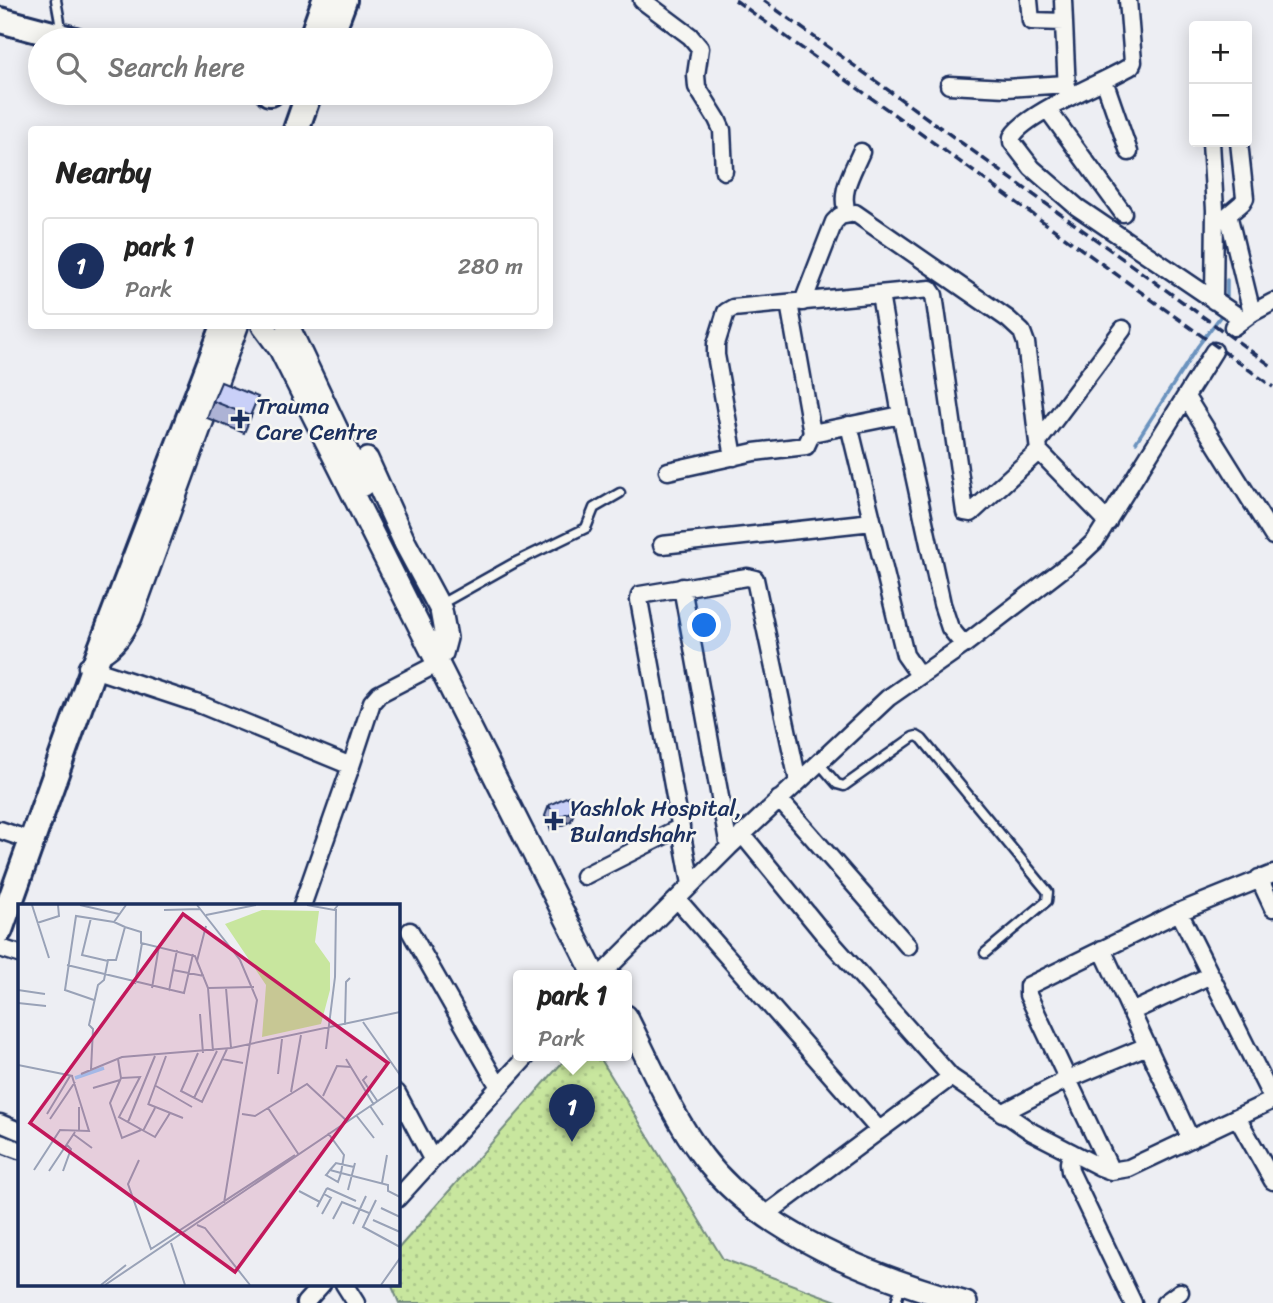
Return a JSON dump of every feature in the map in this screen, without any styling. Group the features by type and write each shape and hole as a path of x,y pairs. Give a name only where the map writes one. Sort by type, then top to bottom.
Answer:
{"main road":[{"path":"315,28 325,0"},
{"path":"334,28 344,0"},
{"path":"0,20 30,28"},
{"path":"281,126 288,105"},
{"path":"297,126 305,105"},
{"path":"92,662 206,329"},
{"path":"0,899 18,836 92,662 224,329"},
{"path":"0,930 18,836"}],"street":[{"path":"344,28 355,0"},
{"path":"642,0 690,36 700,48 697,87 722,130 724,171"},
{"path":"1029,0 1031,22 1063,22"},
{"path":"1063,0 1067,91 1048,110 1014,133 1014,148 1032,168 1077,207 1214,301 1231,332"},
{"path":"949,85 1067,91 1104,80 1126,69 1133,62 1128,0"},
{"path":"1104,80 1129,152"},
{"path":"309,126 317,105"},
{"path":"1048,110 1123,213"},
{"path":"1211,147 1215,210 1214,301"},
{"path":"1231,332 1229,214 1245,198 1240,147"},
{"path":"848,213 844,205 844,195 861,152"},
{"path":"668,471 806,446 812,432 796,302 834,222 848,213 863,217 1016,325 1022,332 1026,343 1038,447 1108,522"},
{"path":"734,457 716,355 716,344 724,316 733,308 930,289 934,292 965,512 971,513 1038,447 1123,329"},
{"path":"880,295 901,415 945,616 950,628 964,645"},
{"path":"606,970 729,846 888,698 911,664 964,645 1077,558 1095,541 1186,397 1231,332 1273,302"},
{"path":"236,329 131,617 122,634 92,662 351,766"},
{"path":"264,329 280,349 439,654 598,970"},
{"path":"289,329 439,654"},
{"path":"302,329 405,543 439,606 446,638 439,654 379,694 372,702 304,904"},
{"path":"1186,397 1273,536"},
{"path":"812,432 901,415"},
{"path":"849,425 911,664"},
{"path":"662,545 872,522"},
{"path":"691,884 639,600 643,593 747,577 757,583 798,780"},
{"path":"682,587 729,846"},
{"path":"779,799 908,946"},
{"path":"584,876 681,827"},
{"path":"742,834 822,933 951,1077 1032,1132 1111,1171 1129,1168 1273,1100 1179,912"},
{"path":"1111,1171 1066,1080 1027,991 1031,983 1179,912 1266,876 1273,908"},
{"path":"677,898 879,1130"},
{"path":"410,931 499,1087"},
{"path":"0,948 18,954"},
{"path":"1102,949 1190,1139"},
{"path":"1131,1012 1211,975"},
{"path":"632,1028 671,1104 702,1156 764,1216 806,1240 903,1284 966,1303"},
{"path":"1002,1113 1066,1080 1147,1046"},
{"path":"632,1052 677,1140 704,1178 765,1228 897,1299 925,1303"},
{"path":"399,1197 522,1061"},
{"path":"764,1216 951,1077"},
{"path":"399,1098 432,1159"},
{"path":"1237,1117 1273,1181"},
{"path":"0,1123 18,1130"},
{"path":"0,1143 18,1150"},
{"path":"1071,1153 1070,1171 1133,1303"},
{"path":"305,1303 320,1286"},
{"path":"345,1286 356,1303"},
{"path":"1165,1303 1180,1292"}],"lane":[{"path":"56,0 65,28"},
{"path":"439,606 514,563 586,528 594,508 620,493"},
{"path":"818,762 837,784 844,786 913,737 922,739 1048,892 1047,901 985,953"}],"green space":[{"path":"564,1061 602,1061 723,1259 842,1303 399,1303 392,1286 399,1286 399,1248"}],"building":[{"path":"221,382 258,397 250,416 213,401"},
{"path":"568,796 575,810 555,819 549,805"}],"waterway":[{"path":"1227,280 1227,298"},
{"path":"1136,442 1198,346 1223,313"}],"railway":[{"path":"735,0 1273,387"},
{"path":"763,0 1273,367"}],"place":[{"name":"Trauma Care Centre","path":"240,419"},
{"name":"Yashlok Hospital, Bulandshahr","path":"554,821"},
{"name":"park 1","path":"572,1142"}]}
